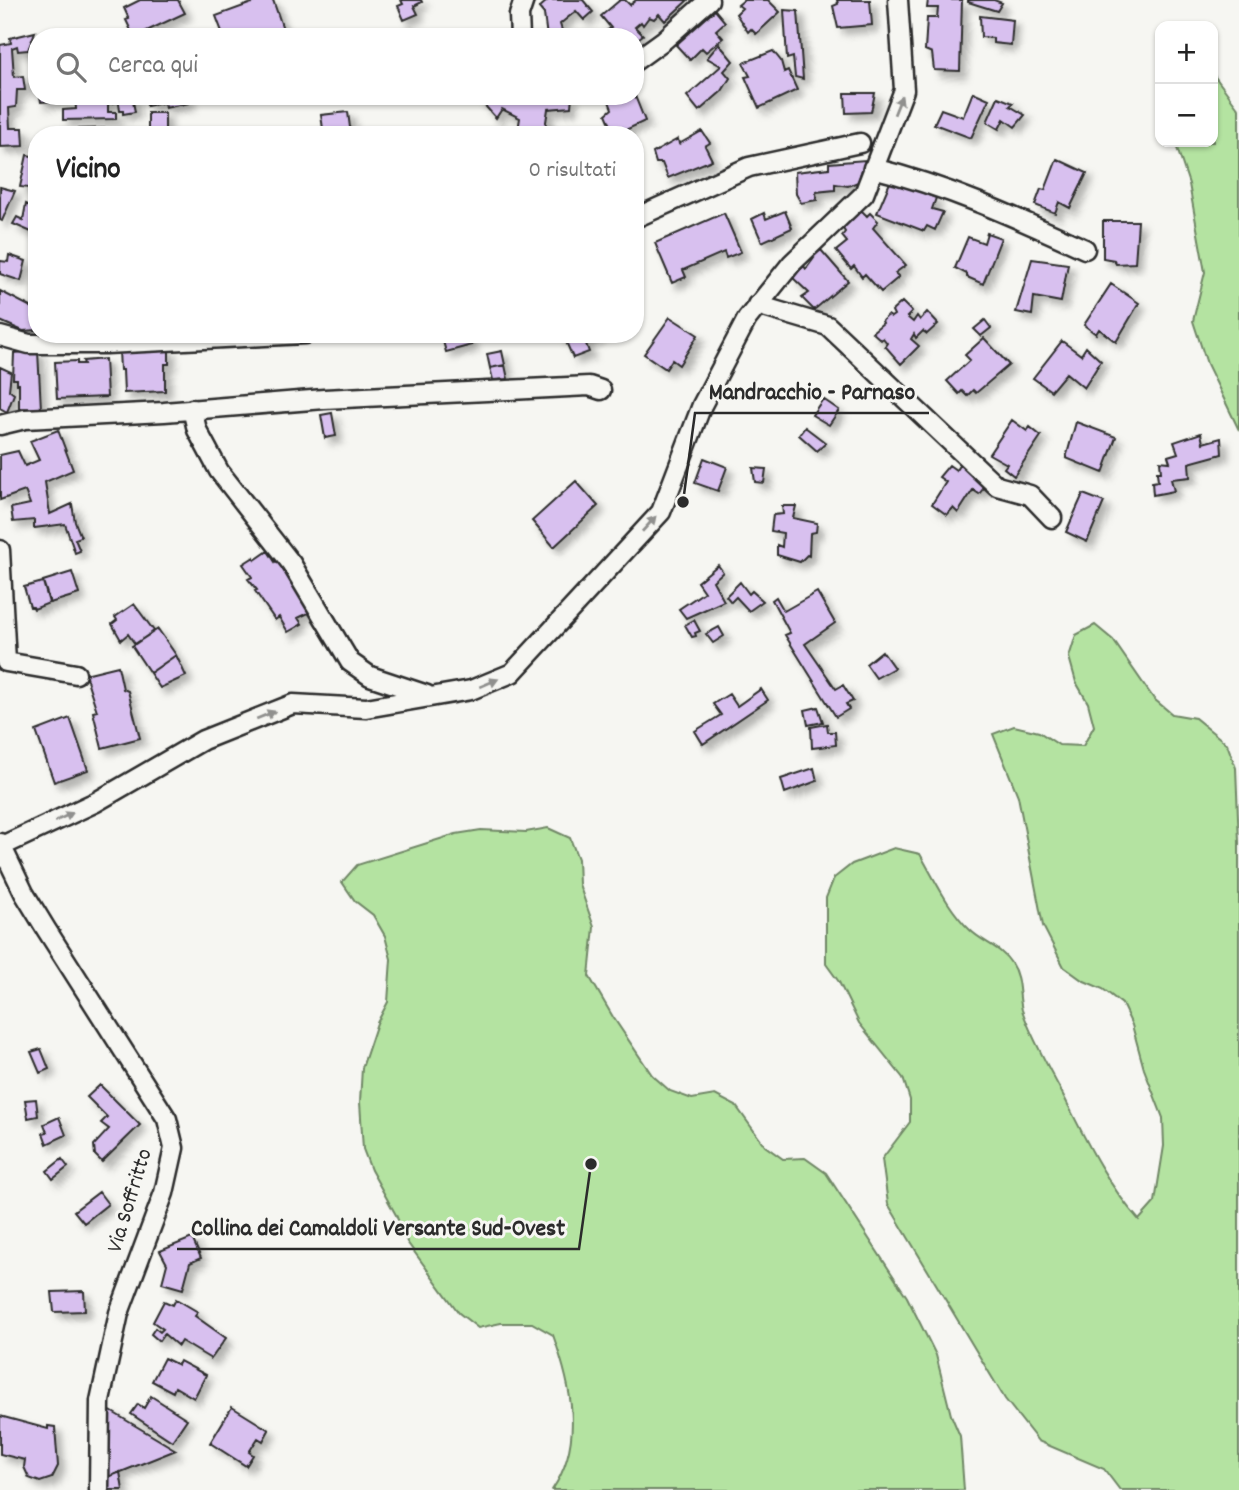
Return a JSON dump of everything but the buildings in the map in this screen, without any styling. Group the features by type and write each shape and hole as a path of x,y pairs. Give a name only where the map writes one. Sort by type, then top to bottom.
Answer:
{"street":[{"path":"520,28 519,15 524,0"},
{"path":"644,54 709,0"},
{"path":"1,844 96,802 203,740 293,704 366,708 471,690 512,673 661,512 702,405 719,369 757,305 792,263 864,194 904,90 898,0"},
{"path":"644,214 749,167 860,144"},
{"path":"873,168 968,197 1085,248"},
{"path":"757,305 828,326 997,486 1030,495 1052,517"},
{"path":"0,336 29,344 126,343"},
{"path":"0,425 25,419 324,399 589,386 601,390"},
{"path":"192,409 197,430 219,471 291,563 350,662 370,676 416,693 435,696"},
{"path":"0,550 6,662 76,674"},
{"name":"Via Soffritto","path":"1,844 24,893 167,1119 174,1148 163,1193 116,1325 100,1401 99,1490"}],"green space":[{"path":"1218,81 1239,109 1239,430 1207,364 1193,321 1205,272 1189,184 1177,147 1218,147"},
{"path":"1095,625 1113,640 1154,699 1172,714 1195,718 1227,744 1236,768 1239,842 1239,1490 1120,1490 1104,1469 1038,1441 1005,1399 888,1204 882,1159 910,1122 910,1100 903,1078 859,1023 839,982 826,964 826,898 834,878 852,864 894,848 920,854 942,894 962,922 1011,963 1018,980 1022,1010 1034,1039 1115,1189 1139,1220 1155,1202 1164,1146 1163,1118 1144,1069 1132,1025 1122,1004 1103,989 1082,980 1064,967 1043,926 1018,796 993,734 1014,726 1039,732 1059,745 1083,746 1094,726 1088,703 1076,682 1069,657 1076,635"},
{"path":"548,828 570,838 578,859 579,884 594,927 589,976 652,1075 670,1091 692,1099 715,1095 736,1106 765,1146 783,1159 805,1158 826,1173 907,1297 936,1355 951,1415 960,1436 964,1490 552,1490 569,1453 572,1433 569,1393 553,1335 532,1323 501,1323 478,1328 459,1313 407,1242 363,1149 360,1102 362,1068 377,1023 388,1002 391,959 385,936 373,915 355,901 342,882 357,865 456,834 481,830 526,832"}],"place":[{"name":"Mandracchio - Parnaso","path":"683,502"},
{"name":"Collina dei Camaldoli Versante Sud-Ovest","path":"591,1164"}]}
